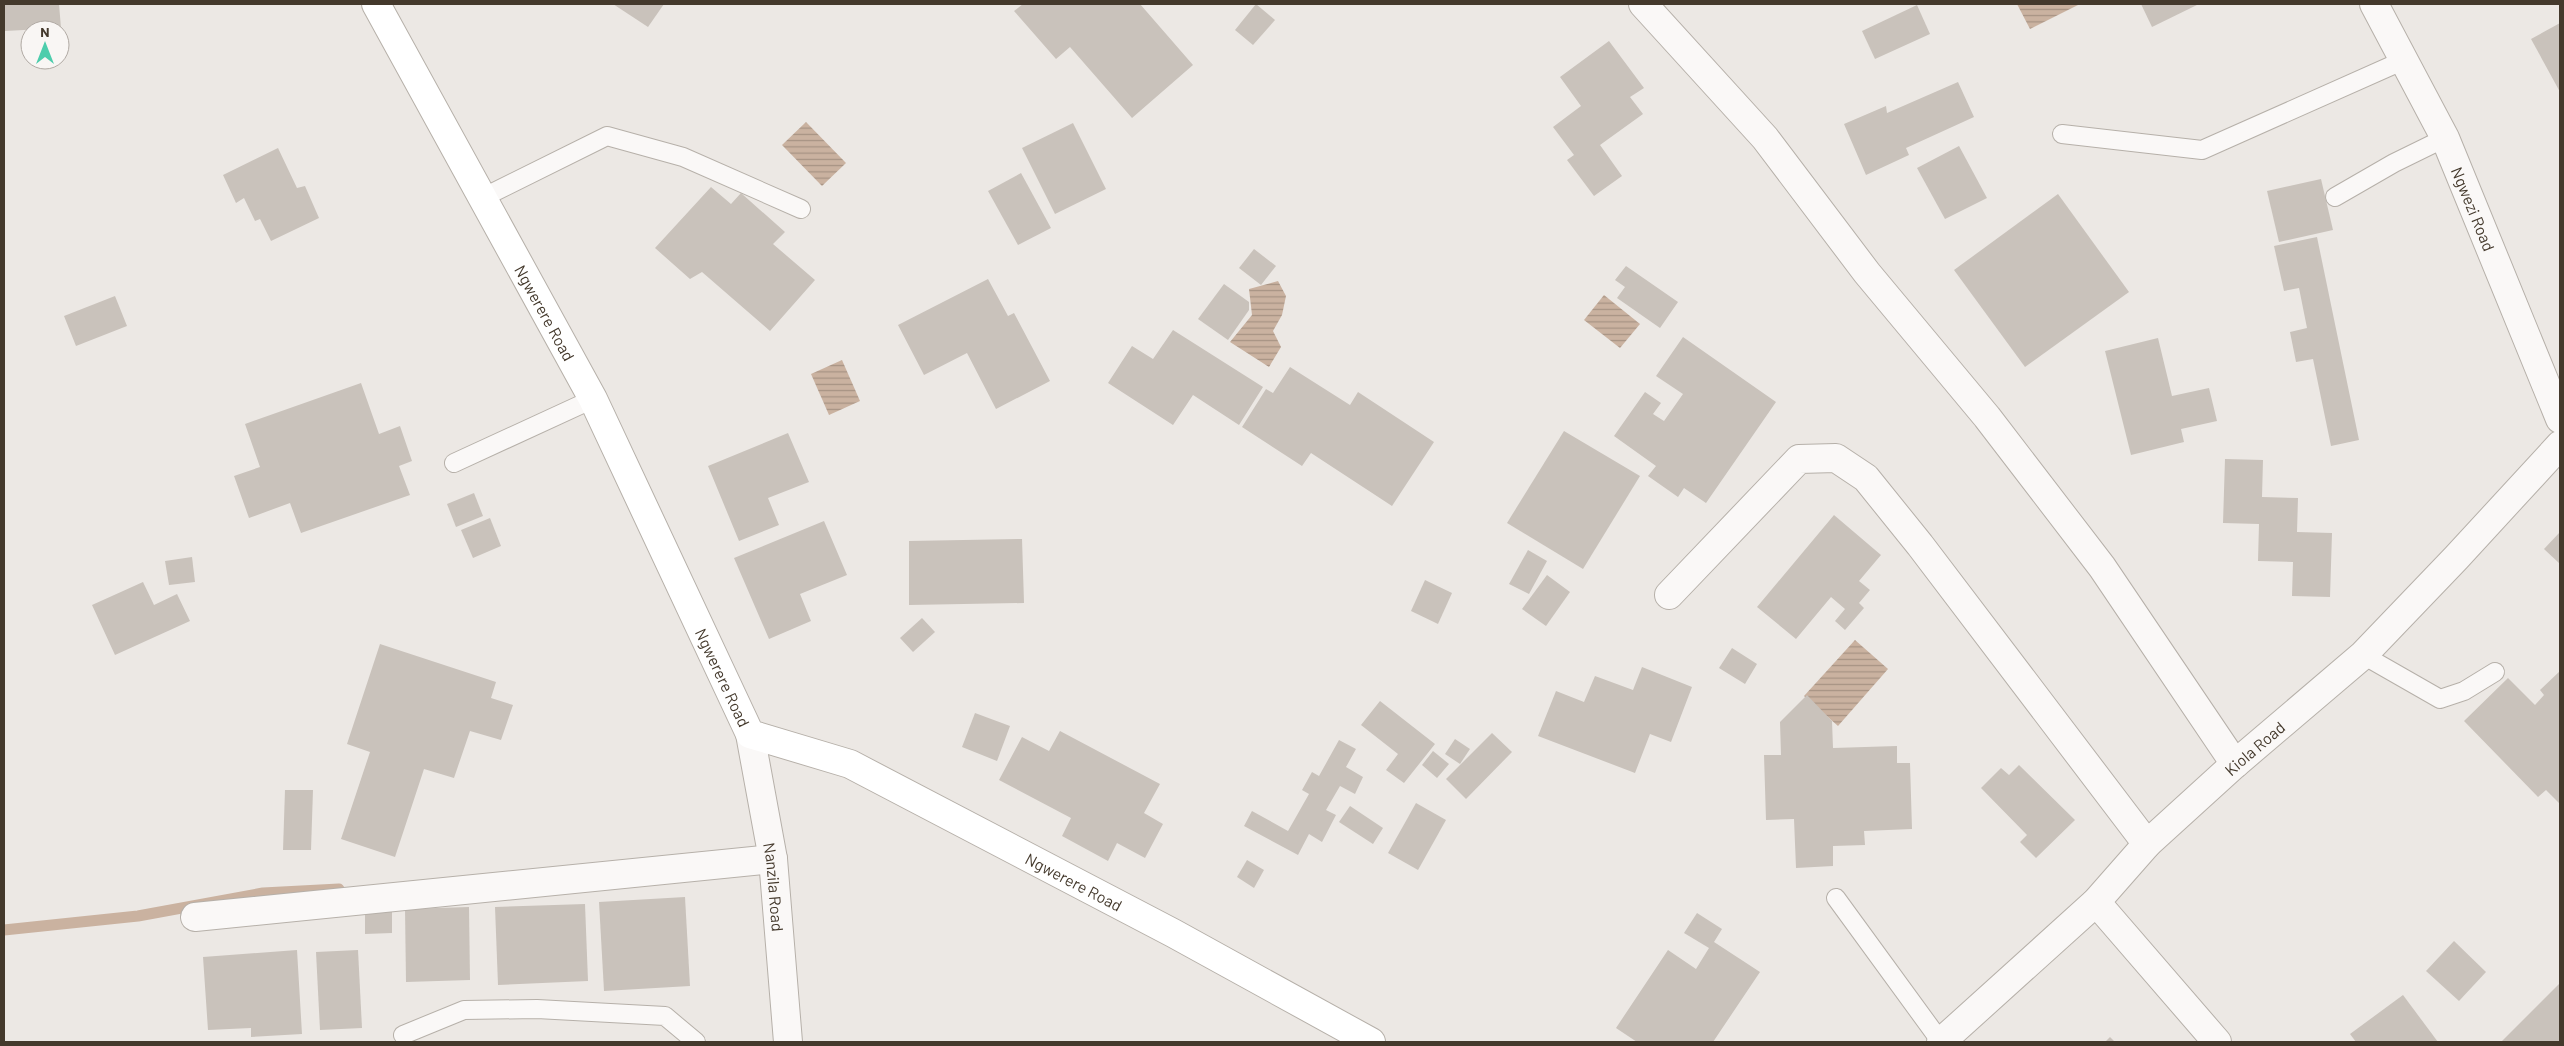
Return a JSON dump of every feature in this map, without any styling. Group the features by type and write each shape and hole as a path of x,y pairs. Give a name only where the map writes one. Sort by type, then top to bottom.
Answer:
{"street":[{"name":"Ngwerere Road","path":"376,4 593,399 750,734 850,764 1173,933 1371,1042"},
{"path":"1643,4 1765,138 1867,273 1987,416 2102,567 2235,764"},
{"name":"Ngwezi Road","path":"2374,4 2402,61 2445,138 2560,420"},
{"name":"Kiola Road","path":"1941,1042 2096,902 2147,844 2235,764 2362,655 2456,558 2560,445"},
{"path":"1669,595 1799,460 1836,458 1866,478 2147,844"},
{"name":"Nanzila Road","path":"750,734 773,860 788,1042"},
{"path":"195,917 773,860"},
{"path":"2096,902 2217,1042"}],"lane":[{"path":"2062,134 2202,150 2402,61"},
{"path":"482,198 607,136 683,157 801,208"},
{"path":"2335,197 2394,163 2445,138"},
{"path":"454,463 593,399"},
{"path":"2362,655 2440,700 2464,691 2495,672"},
{"path":"1836,898 1941,1042"},
{"path":"403,1035 464,1010 537,1009 665,1016 696,1042"}],"shaded area":[{"path":"2017,4 2077,4 2078,5 2030,29"},
{"path":"806,122 846,163 822,186 782,145"},
{"path":"1278,281 1286,296 1282,315 1273,331 1281,347 1269,367 1230,342 1252,315 1249,289"},
{"path":"1604,295 1640,324 1620,348 1584,320"},
{"path":"842,360 860,401 829,415 811,374"},
{"path":"1855,640 1888,669 1838,726 1804,696"}],"building":[{"path":"4,4 59,4 60,20 20,20 20,30 5,31"},
{"path":"613,4 664,4 648,27"},
{"path":"1023,4 1140,4 1193,65 1132,118 1070,47 1056,59 1014,11"},
{"path":"1256,4 1275,20 1253,45 1235,30"},
{"path":"2141,4 2199,4 2152,27"},
{"path":"1917,5 1930,34 1875,59 1862,31"},
{"path":"2560,23 2560,92 2531,39"},
{"path":"1609,41 1644,88 1630,97 1643,114 1600,145 1622,176 1594,196 1567,160 1574,155 1553,127 1581,106 1560,77"},
{"path":"1958,82 1974,117 1906,148 1909,155 1866,175 1844,124 1886,106 1887,113"},
{"path":"1073,123 1106,189 1055,214 1022,148"},
{"path":"1959,146 1987,198 1945,219 1917,168"},
{"path":"278,148 297,188 305,186 319,218 271,241 260,219 255,221 244,198 236,203 223,175"},
{"path":"1021,173 1051,228 1018,245 988,191"},
{"path":"2321,179 2333,230 2279,242 2267,191"},
{"path":"711,187 731,204 741,193 785,232 773,244 815,280 770,331 702,272 690,279 655,248"},
{"path":"2058,194 2129,292 2025,367 1954,270"},
{"path":"2317,237 2359,440 2331,446 2313,359 2296,362 2290,332 2307,328 2299,288 2284,291 2274,246"},
{"path":"1254,249 1276,266 1261,285 1239,268"},
{"path":"1626,266 1678,302 1660,328 1617,298 1625,287 1615,280"},
{"path":"988,279 1008,316 1014,313 1050,381 996,409 967,353 924,375 898,325"},
{"path":"1224,284 1249,302 1249,310 1228,340 1198,319"},
{"path":"115,296 127,326 76,346 64,316"},
{"path":"1173,330 1263,387 1239,425 1193,395 1173,425 1108,383 1132,346 1153,359"},
{"path":"1683,337 1776,402 1706,503 1684,488 1678,497 1648,476 1656,466 1614,436 1645,392 1661,403 1653,414 1664,421 1683,394 1656,376"},
{"path":"2158,338 2172,396 2209,388 2217,421 2181,429 2184,442 2131,455 2105,351"},
{"path":"1290,367 1350,405 1358,392 1434,442 1392,506 1311,453 1302,466 1242,427 1266,389 1273,393"},
{"path":"361,383 379,434 400,426 412,461 399,466 410,495 301,533 290,503 249,518 234,476 260,467 245,424"},
{"path":"1564,431 1640,476 1583,569 1507,523"},
{"path":"788,433 809,482 768,498 779,525 739,541 708,466"},
{"path":"2225,459 2263,460 2262,497 2298,498 2297,532 2332,533 2330,597 2292,596 2293,562 2258,561 2259,524 2223,523"},
{"path":"474,493 483,516 456,527 447,504"},
{"path":"1834,515 1881,555 1859,581 1870,590 1859,603 1864,608 1845,630 1835,621 1845,609 1831,597 1796,639 1757,607"},
{"path":"490,518 501,546 473,558 461,530"},
{"path":"824,521 847,575 800,594 811,621 769,639 734,558"},
{"path":"2560,532 2560,564 2544,549"},
{"path":"1022,539 1024,603 909,605 909,541"},
{"path":"1528,550 1547,561 1529,594 1509,584"},
{"path":"192,557 195,582 169,585 165,561"},
{"path":"1547,575 1570,592 1546,626 1522,609"},
{"path":"1425,580 1452,593 1438,624 1411,611"},
{"path":"143,582 154,605 177,594 190,621 115,655 92,605"},
{"path":"922,618 935,632 913,652 900,638"},
{"path":"380,644 496,682 491,698 513,705 501,740 470,731 454,778 424,769 395,857 341,839 370,752 347,744"},
{"path":"1732,648 1757,664 1745,684 1719,668"},
{"path":"1642,667 1692,687 1671,742 1650,734 1635,773 1538,736 1556,691 1584,702 1595,676 1633,690"},
{"path":"2560,671 2560,804 2546,790 2538,797 2464,721 2508,678 2535,705 2544,695 2540,690"},
{"path":"1807,695 1832,721 1833,748 1897,746 1897,763 1910,763 1912,829 1864,831 1865,845 1833,846 1833,866 1796,868 1794,819 1766,820 1764,755 1781,755 1780,722"},
{"path":"1380,701 1435,744 1404,783 1386,770 1398,754 1361,725"},
{"path":"975,713 1010,726 997,761 962,747"},
{"path":"1060,731 1160,784 1144,813 1163,824 1145,858 1117,843 1108,861 1062,836 1071,818 999,780 1022,737 1049,751"},
{"path":"1492,733 1512,752 1466,799 1446,779"},
{"path":"1455,739 1470,749 1460,764 1445,754"},
{"path":"1339,740 1356,749 1346,767 1363,777 1355,794 1340,786 1326,810 1336,815 1322,842 1309,834 1298,855 1244,826 1252,811 1288,831 1309,794 1302,790 1312,772 1319,776"},
{"path":"1433,751 1449,764 1437,778 1422,765"},
{"path":"2019,765 2075,820 2036,858 2020,842 2027,835 1981,788 2001,768 2009,775"},
{"path":"285,790 313,790 311,850 283,850"},
{"path":"1416,803 1446,820 1418,870 1388,853"},
{"path":"1350,806 1383,828 1373,844 1339,822"},
{"path":"1247,860 1264,870 1254,888 1237,877"},
{"path":"685,897 690,986 604,991 599,902"},
{"path":"585,904 588,981 498,985 495,907"},
{"path":"392,906 392,933 365,934 365,907"},
{"path":"469,907 470,980 406,982 405,909"},
{"path":"1697,913 1722,929 1714,942 1760,972 1713,1042 1637,1042 1616,1028 1668,950 1696,969 1709,948 1684,933"},
{"path":"2454,941 2486,972 2459,1001 2426,971"},
{"path":"297,950 302,1034 251,1037 251,1028 208,1030 203,957"},
{"path":"358,950 362,1028 320,1030 316,952"},
{"path":"2560,983 2560,1042 2501,1042"},
{"path":"2403,995 2438,1042 2356,1042 2350,1034"},
{"path":"2110,1037 2115,1042 2105,1042"}],"waterway":[{"path":"4,930 138,916 263,893 339,889"}]}
